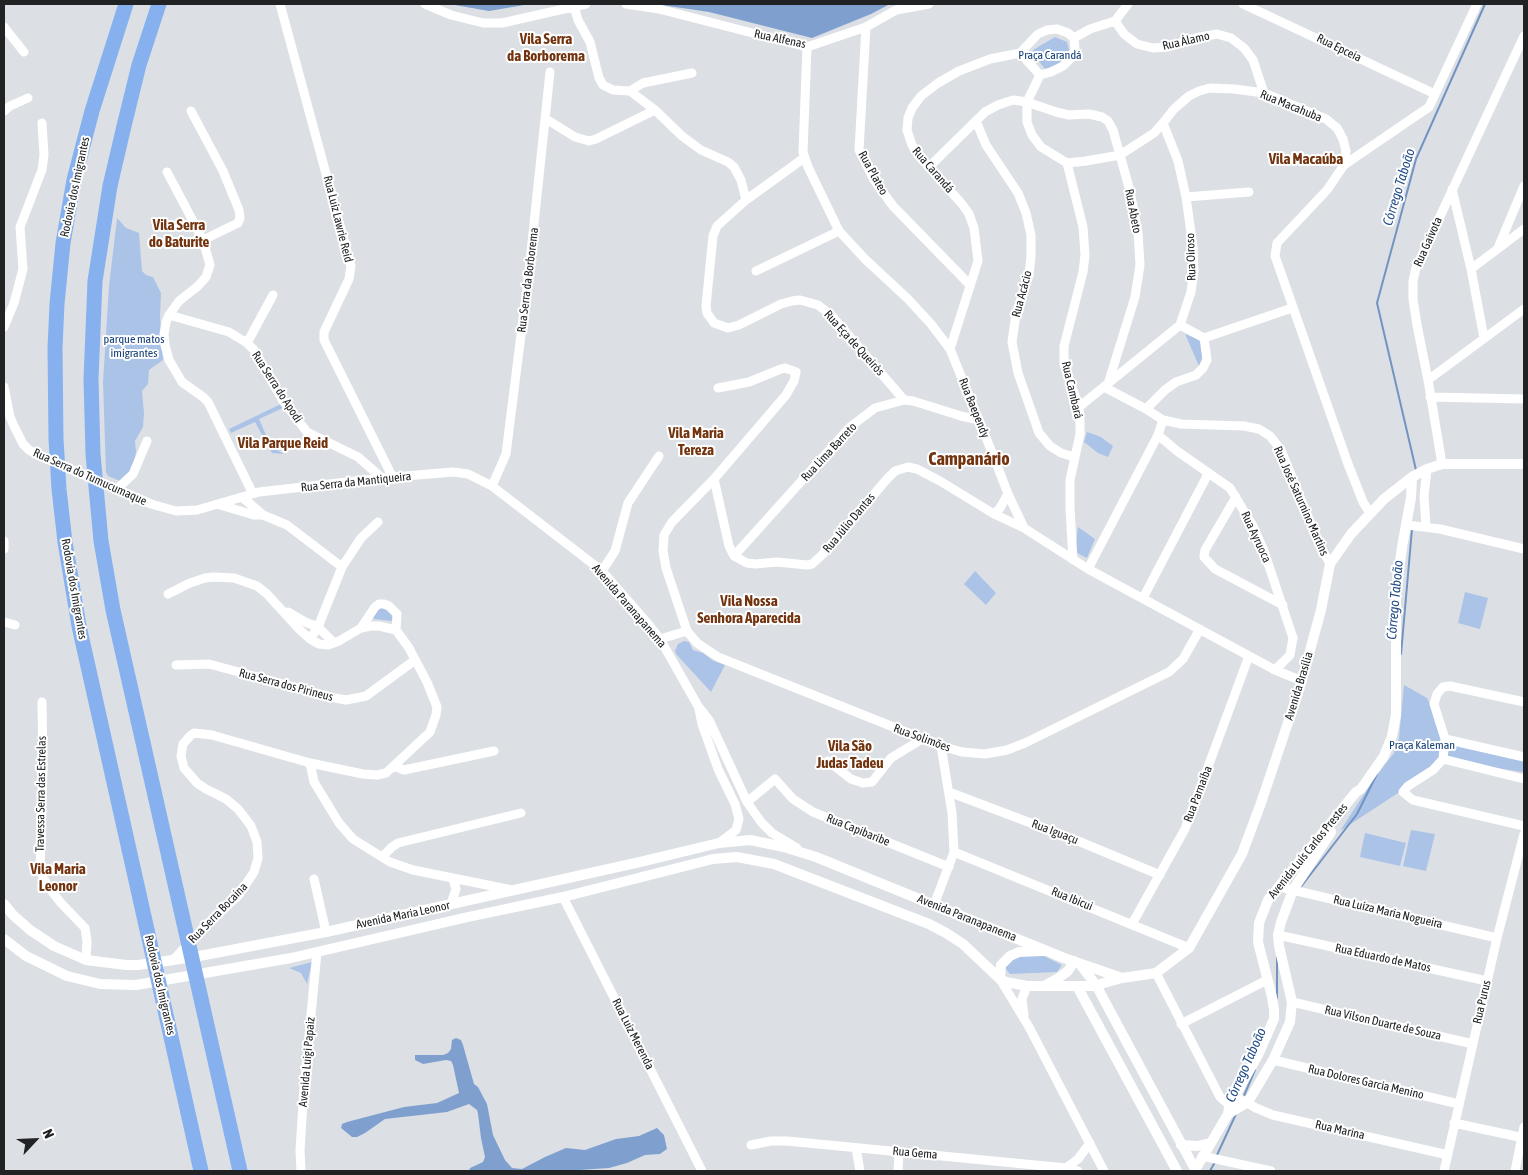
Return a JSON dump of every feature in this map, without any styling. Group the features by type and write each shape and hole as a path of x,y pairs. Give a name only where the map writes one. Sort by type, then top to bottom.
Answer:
{"highway":[{"name":"Rodovia dos Imigrantes","path":"126,4 92,111 74,180 63,243 55,348 56,439 59,489 65,542 79,626 201,1171"},
{"path":"159,4 139,65 110,186 95,281 91,379 96,500 112,601 240,1171"}],"street":[{"name":"Rua Luiz Lawrie Reid","path":"280,4 350,266 349,279 324,332 324,340 393,478"},
{"path":"425,4 451,15 483,23 502,23 586,4"},
{"name":"Rua Alfenas","path":"626,4 659,9 807,47 866,27 896,10 929,4"},
{"path":"1074,38 1106,23 1115,21 1128,4"},
{"name":"Rua Epceia","path":"1243,4 1434,94"},
{"path":"1370,513 1363,502 1348,464 1292,308 1275,256 1277,243 1327,190 1344,165 1429,107 1477,4"},
{"path":"574,6 578,20 590,42 601,82 607,88 630,91 643,83 692,74"},
{"name":"Rua Álamo","path":"1115,21 1124,34 1136,44 1153,48 1168,47 1195,38 1217,34 1231,38 1244,48 1252,60 1264,93"},
{"path":"4,27 24,52"},
{"name":"Rua Plateo","path":"866,27 859,150 874,180 893,206 970,285"},
{"path":"1040,75 1020,53 1038,34 1047,30 1068,33 1074,38 1075,49 1071,58 1057,69 1040,75 1027,102 1027,122 1032,135 1041,147 1067,163"},
{"name":"Rua Gaivota","path":"1442,464 1428,380 1416,325 1413,281 1416,268 1524,36"},
{"name":"Rua Baependy","path":"807,47 804,158 839,231 908,299 931,324 950,349 1008,494 1024,528"},
{"name":"Rua Carandá","path":"950,349 978,261 974,228 969,214 962,204 912,145 907,130 908,118 912,108 921,96 959,71 990,59 1020,53"},
{"name":"Rua Serra da Borborema","path":"492,486 506,454 520,347 550,72"},
{"name":"Rua Macahuba","path":"1067,163 1120,155 1154,133 1174,109 1188,96 1210,88 1264,93 1326,119 1337,128 1343,139 1346,151 1344,165"},
{"path":"630,91 688,141 734,167 741,180 746,200"},
{"path":"4,111 10,106 28,98"},
{"path":"929,167 985,112 1012,100 1027,102"},
{"name":"Rua Abeto","path":"1027,102 1069,115 1089,114 1102,117 1108,121 1113,130 1120,155 1130,191 1138,232 1140,265 1135,297 1106,386"},
{"path":"546,119 575,137 589,140 596,139 654,110"},
{"path":"191,111 223,171 239,210 240,218 238,223 203,240"},
{"name":"Rua Acácio","path":"976,121 986,145 1018,193 1026,213 1031,235 1029,275 1016,314 1012,342 1018,373 1039,433 1050,446 1061,453 1074,457"},
{"path":"4,327 14,303 23,268 20,227 42,170 44,155 42,123"},
{"name":"Rua Oiroso","path":"1164,123 1178,161 1186,197 1193,247 1194,270 1191,292 1180,325"},
{"name":"Rua Eça de Queirós","path":"804,158 722,220 713,236 706,306 710,319 718,325 732,328 792,301 800,300 818,305 832,316 904,400"},
{"name":"Rua Cambará","path":"1067,163 1083,227 1085,255 1081,281 1064,346 1064,364 1079,407 1080,434 1070,480 1073,560"},
{"path":"167,172 203,240 209,257 209,270 206,277 179,301 169,315 164,334 169,360 182,382 208,402 253,494"},
{"path":"1498,248 1524,186"},
{"path":"1452,189 1471,269 1484,338"},
{"path":"1186,197 1249,192"},
{"path":"1471,269 1524,229"},
{"path":"756,271 839,231"},
{"name":"Rua Serra do Apodi","path":"247,343 273,295"},
{"path":"1079,407 1180,325 1204,338 1292,308"},
{"path":"1428,380 1524,309"},
{"name":"Rua Serra do Apodi","path":"169,315 229,332 247,343 254,350 283,401 308,432 358,457 382,478"},
{"path":"1146,409 1176,382 1196,375 1203,368 1207,360 1204,338"},
{"path":"660,639 687,631 666,568 663,541 667,529 714,479 786,395 794,381 796,372 785,368 749,382 718,388"},
{"name":"Rua Serra do Tumucumaque","path":"4,386 10,417 23,444 29,450 151,504 176,511 196,510 219,504"},
{"name":"Rua José Saturnino Martins","path":"1106,386 1163,420 1181,424 1244,426 1258,429 1270,436 1281,450 1317,539 1330,564"},
{"path":"1430,397 1524,399"},
{"name":"Rua Lima Barreto","path":"734,556 850,427 876,408 904,400 924,403 960,416 979,420"},
{"path":"1088,569 1158,435 1163,420"},
{"name":"Rua Ayruoca","path":"1158,435 1208,474 1220,479 1230,488 1264,551 1291,628 1293,645 1290,655 1275,670"},
{"path":"118,489 133,474 147,441"},
{"path":"602,571 609,563 614,551 628,503 659,456"},
{"name":"Avenida Brasília","path":"1077,986 1096,986 1122,978 1156,973 1189,948 1242,854 1302,682 1330,564 1351,534 1370,513 1412,477 1427,470 1442,464 1524,464"},
{"name":"Rua Júlio Dantas","path":"734,556 740,560 756,564 777,562 812,564 822,555 887,479 895,471 902,468 912,468 935,478 994,514 1024,528"},
{"path":"1426,527 1424,496 1427,470"},
{"name":"Rua Serra da Mantiqueira","path":"219,504 253,494 382,478 453,472 468,474 492,486"},
{"path":"1142,598 1208,474"},
{"name":"Avenida Luís Carlos Prestes","path":"1231,1110 1248,1102 1273,1060 1290,1022 1292,1002 1278,935 1280,922 1293,890 1331,832 1359,795 1361,789 1384,756 1392,736 1396,715 1396,592 1411,498 1412,477"},
{"path":"714,479 726,534 734,556"},
{"name":"Avenida Paranapanema","path":"492,486 602,571 660,639 698,706 709,720 747,802 761,822 772,833 816,857 1076,962 1096,986 1196,1171"},
{"path":"994,514 1008,494"},
{"path":"242,497 263,516"},
{"path":"1236,497 1204,550 1204,557 1215,569 1283,605"},
{"path":"219,504 288,525 342,567"},
{"path":"310,639 318,627 342,567 355,545 378,522"},
{"path":"1407,525 1426,527 1524,549"},
{"path":"1024,528 1088,569 1275,670 1302,682"},
{"path":"4,541 4,549"},
{"path":"168,594 205,578 234,578 257,586 310,639 324,645 334,643 360,628 379,626 396,630"},
{"path":"360,628 379,604 389,606 396,614 396,630 410,648 433,693 437,707 436,715 430,732 386,773 377,775 363,774 310,763 314,782 339,823 353,839 393,863 413,870 513,890"},
{"path":"281,608 299,619 318,627 334,643"},
{"path":"4,622 15,624"},
{"name":"Rua Solimões","path":"687,631 697,643 718,657 941,746 962,752 985,754 1007,750 1024,743 1169,672 1183,659 1200,630"},
{"name":"Rua Parnaíba","path":"1132,924 1185,829 1249,656"},
{"name":"Rua Serra dos Pirineus","path":"176,665 208,664 346,700 366,696 415,660"},
{"path":"1524,702 1450,686 1443,687 1437,694 1434,704 1445,739 1443,760 1433,770 1408,786 1403,792 1413,800 1524,826"},
{"name":"Travessa Serra das Estrelas","path":"42,702 43,769 40,871 48,888 85,928 87,942 86,960"},
{"name":"Avenida Paranapanema","path":"698,706 702,724 718,769 735,804 739,820 736,830 719,843"},
{"name":"Rua Serra Bocaina","path":"172,961 205,926 238,896 254,872 258,850 251,826 238,809 226,798 197,783 184,768 181,756 183,744 194,733 200,733 310,763"},
{"path":"828,761 851,779 863,783 872,782 891,758 922,739"},
{"path":"1445,739 1524,757"},
{"path":"934,905 954,852 954,832 941,746"},
{"path":"394,766 404,770 494,752"},
{"path":"1443,760 1524,779"},
{"name":"Rua Capibaribe","path":"747,802 774,779 793,799 813,812 949,867"},
{"name":"Avenida Luís Carlos Prestes","path":"1196,1171 1202,1156 1231,1110 1235,1096 1258,1055 1274,1019 1272,997 1258,942 1259,923 1268,900 1356,792 1361,789"},
{"name":"Rua Iguaçu","path":"949,792 1078,841 1160,875"},
{"path":"382,857 398,843 521,813"},
{"name":"Rua Purus","path":"1444,1171 1497,938 1524,834"},
{"name":"Avenida Maria Leonor","path":"4,904 13,915 54,946 86,960 126,965 172,961 326,932 719,843 750,840 761,841 816,857"},
{"name":"Rua Ibicui","path":"954,852 1189,948"},
{"name":"Avenida Maria Leonor","path":"4,939 26,956 45,967 80,980 100,984 126,985 195,976 317,952 563,897 713,859 737,857 774,864 814,879"},
{"path":"640,862 645,876"},
{"path":"451,904 456,890 453,878"},
{"path":"314,879 326,932"},
{"name":"Avenida Paranapanema","path":"814,879 946,933 963,944 1000,979 1027,986 1077,986"},
{"name":"Rua Luíza Maria Nogueira","path":"1280,887 1497,938"},
{"name":"Rua Luiz Merenda","path":"563,897 702,1171"},
{"name":"Rua Eduardo de Matos","path":"1278,935 1487,981"},
{"path":"1047,950 1019,952 1010,956 1002,965 1000,979 1029,1027 1104,1171"},
{"name":"Avenida Luigi Papaiz","path":"301,1171 300,1150 304,1088 317,952"},
{"path":"194,957 188,960 186,965 188,970 195,976"},
{"path":"172,961 176,963 179,969 179,974 175,978"},
{"path":"1045,985 1057,980 1076,962"},
{"name":"Avenida Brasília","path":"1076,962 1122,978"},
{"path":"1156,973 1220,1097 1231,1110"},
{"path":"1182,1024 1267,980"},
{"path":"1027,986 1022,999 1022,1005 1029,1027"},
{"path":"1077,986 1177,1171"},
{"name":"Rua Vilson Duarte de Souza","path":"1292,1002 1473,1044"},
{"name":"Rua Dolores Garcia Menino","path":"1273,1060 1459,1104"},
{"name":"Rua Marina","path":"1235,1096 1273,1115 1448,1155"},
{"path":"1454,1124 1523,1138"},
{"path":"1514,1171 1524,1127"},
{"name":"Rua Gema","path":"751,1144 771,1140 1066,1168 1078,1171"},
{"path":"1066,1168 1078,1159 1090,1143"},
{"path":"1181,1145 1197,1146 1210,1143"},
{"path":"856,1148 860,1171"},
{"path":"898,1171 899,1152"},
{"path":"1202,1156 1271,1171"}],"green space":[{"name":"Praça Carandá","path":"1055,37 1067,42 1070,54 1057,65 1045,69 1034,55 1033,50"},
{"name":"parque matos imigrantes","path":"117,218 126,228 139,233 142,271 146,275 153,277 161,293 160,317 163,360 149,370 148,384 142,391 143,427 135,441 136,452 134,462 130,475 120,481 108,476 106,472 103,382 109,286"},
{"path":"1185,334 1201,340 1204,353 1199,366"},
{"path":"281,404 283,408 259,419 266,435 276,449 284,454 272,453 255,422 231,433 229,429"},
{"path":"1087,432 1101,437 1113,446 1108,457 1098,453 1084,442"},
{"path":"1078,527 1095,539 1087,558 1075,552"},
{"path":"975,571 996,593 986,605 964,584"},
{"path":"1465,592 1488,598 1480,629 1458,623"},
{"path":"380,607 387,607 395,618 391,621 374,619 372,615"},
{"path":"684,641 689,642 693,650 703,653 712,660 725,665 711,692 676,654 675,651 678,644"},
{"name":"Praça Kaleman","path":"1404,685 1427,698 1445,739 1524,761 1524,771 1443,760 1427,774 1340,831 1373,780 1394,753 1399,738"},
{"path":"1411,830 1435,834 1426,871 1403,866"},
{"path":"1365,833 1406,843 1400,866 1360,857"},
{"path":"1021,954 1040,954 1062,965 1057,972 1010,974 1004,967 1008,961"},
{"path":"312,962 307,984 301,973 289,968"}],"shaded area":[{"path":"449,4 530,4 489,11"},
{"path":"655,4 890,4 871,14 812,38 709,12"},
{"path":"456,1038 461,1040 474,1084 478,1087 487,1104 493,1135 505,1160 512,1168 522,1169 566,1148 585,1150 616,1139 639,1136 657,1128 664,1135 667,1149 660,1154 645,1155 609,1168 565,1171 469,1171 470,1168 483,1162 485,1157 477,1110 469,1104 447,1112 385,1119 357,1137 352,1137 341,1128 342,1124 347,1122 404,1107 437,1103 459,1093 451,1061 446,1060 423,1064 415,1060 415,1055 443,1055 448,1053 451,1049 452,1040"}],"waterway":[{"name":"Córrego Taboão","path":"1416,470 1377,303 1416,159 1485,4"},
{"name":"Córrego Taboão","path":"1401,654 1412,529"},
{"name":"Córrego Taboão","path":"1300,888 1357,814 1377,774"},
{"name":"Córrego Taboão","path":"1277,957 1277,998"},
{"name":"Córrego Taboão","path":"1243,1098 1255,1070"},
{"name":"Córrego Taboão","path":"1217,1155 1236,1114"},
{"name":"Córrego Taboão","path":"1210,1171 1215,1162"}],"district":[{"name":"Vila Serra da Borborema","path":"546,48"},
{"name":"Vila Macaúba","path":"1306,159"},
{"name":"Vila Serra do Baturite","path":"179,234"},
{"name":"Vila Maria Tereza","path":"696,442"},
{"name":"Vila Parque Reid","path":"283,443"},
{"name":"Campanário","path":"969,459"},
{"name":"Vila Nossa Senhora Aparecida","path":"749,610"},
{"name":"Vila São Judas Tadeu","path":"850,754"},
{"name":"Vila Maria Leonor","path":"58,878"}]}
